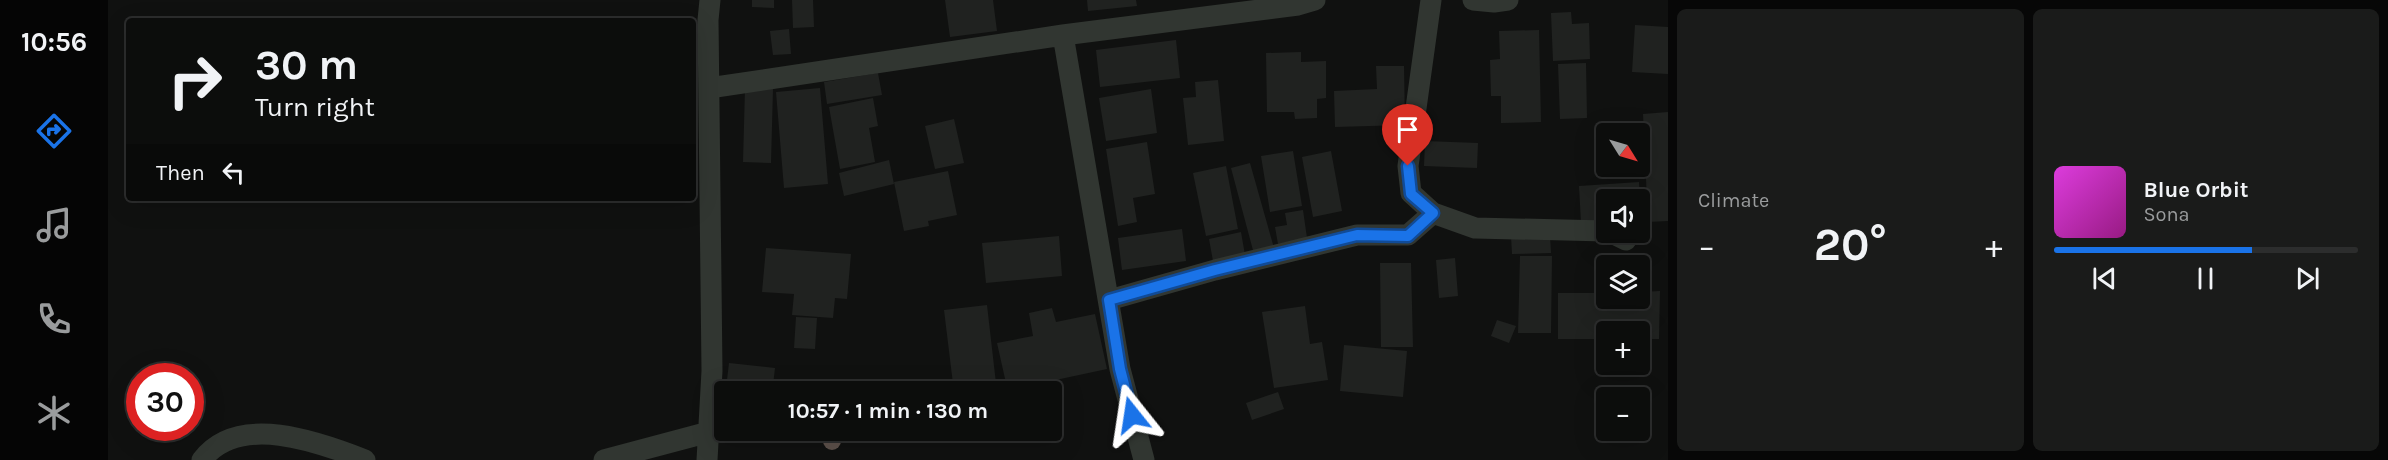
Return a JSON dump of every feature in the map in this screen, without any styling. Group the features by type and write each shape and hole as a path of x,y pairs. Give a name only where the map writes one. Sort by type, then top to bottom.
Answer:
{"street":[{"path":"706,460 712,371 710,0"},
{"path":"1431,0 1408,182 1411,194 1433,213 1475,228 1596,233"},
{"path":"1473,0 1509,0"},
{"path":"709,88 1063,35 1304,2"},
{"path":"1063,35 1120,369 1144,460"},
{"path":"1109,300 1215,270 1357,235 1408,236 1433,213"},
{"path":"604,460 709,432"},
{"path":"201,460 211,448 222,441 255,435 299,437 365,460"}],"building":[{"path":"752,0 774,0 774,8 752,7"},
{"path":"792,0 813,0 814,27 793,28"},
{"path":"945,0 993,0 997,31 950,37"},
{"path":"1087,0 1136,0 1137,6 1088,11"},
{"path":"1571,12 1572,24 1589,23 1590,59 1553,61 1551,13"},
{"path":"1635,25 1668,27 1668,74 1632,72"},
{"path":"789,29 791,54 773,55 770,31"},
{"path":"1539,30 1541,122 1501,123 1501,96 1491,96 1490,60 1500,59 1499,31"},
{"path":"1176,40 1180,78 1100,87 1096,50"},
{"path":"1301,52 1301,62 1326,61 1326,98 1317,99 1317,118 1295,119 1294,112 1267,112 1266,53"},
{"path":"1586,63 1587,118 1560,119 1558,64"},
{"path":"1376,66 1404,66 1405,125 1335,127 1334,91 1377,89"},
{"path":"878,73 882,95 827,104 824,82"},
{"path":"1218,80 1224,141 1188,145 1183,98 1196,97 1195,82"},
{"path":"745,88 773,89 771,163 743,162"},
{"path":"820,88 828,184 784,188 776,92"},
{"path":"1151,89 1157,133 1106,141 1099,98"},
{"path":"873,98 878,126 869,128 875,162 840,169 829,107"},
{"path":"1668,112 1668,221 1650,222 1650,189 1646,189 1646,177 1650,177 1650,123 1643,123 1643,114"},
{"path":"954,119 964,163 935,169 925,126"},
{"path":"1425,141 1478,143 1477,168 1424,166"},
{"path":"1147,142 1155,194 1133,198 1137,222 1118,226 1106,149"},
{"path":"1293,151 1302,206 1270,212 1261,156"},
{"path":"1331,151 1342,211 1313,217 1302,157"},
{"path":"889,160 894,184 844,196 839,173"},
{"path":"1250,163 1274,248 1254,254 1231,168"},
{"path":"1226,166 1238,229 1206,236 1193,173"},
{"path":"948,171 957,215 928,221 929,226 904,231 894,182"},
{"path":"1639,182 1639,189 1596,189 1596,222 1581,223 1579,186"},
{"path":"1303,210 1307,238 1278,244 1275,227 1287,225 1285,213"},
{"path":"1182,229 1186,261 1122,270 1118,238"},
{"path":"1241,232 1245,255 1213,261 1209,239"},
{"path":"1059,236 1062,276 986,283 982,243"},
{"path":"1511,236 1550,236 1551,253 1512,254"},
{"path":"766,248 851,254 847,299 835,298 833,318 792,315 794,294 762,292"},
{"path":"1520,256 1552,256 1551,333 1518,333"},
{"path":"1455,258 1458,296 1439,298 1436,260"},
{"path":"1380,263 1411,263 1413,347 1381,347"},
{"path":"1596,280 1596,309 1650,309 1650,292 1660,291 1659,339 1650,339 1650,321 1596,321 1596,339 1558,339 1558,293 1595,293"},
{"path":"987,305 996,381 953,381 944,310"},
{"path":"1305,306 1310,344 1322,342 1328,380 1274,388 1262,312"},
{"path":"1052,308 1056,322 1095,314 1107,369 1051,381 1006,381 997,343 1033,336 1029,313"},
{"path":"796,317 817,318 815,349 794,348"},
{"path":"1497,320 1516,326 1509,343 1491,336"},
{"path":"1344,345 1407,351 1403,397 1340,391"},
{"path":"729,363 775,368 773,381 727,380"},
{"path":"1278,392 1284,409 1252,420 1246,403"}],"route":[{"path":"1132,415 1120,369 1109,300 1215,270 1357,235 1408,236 1433,213 1411,194 1408,166"}]}
